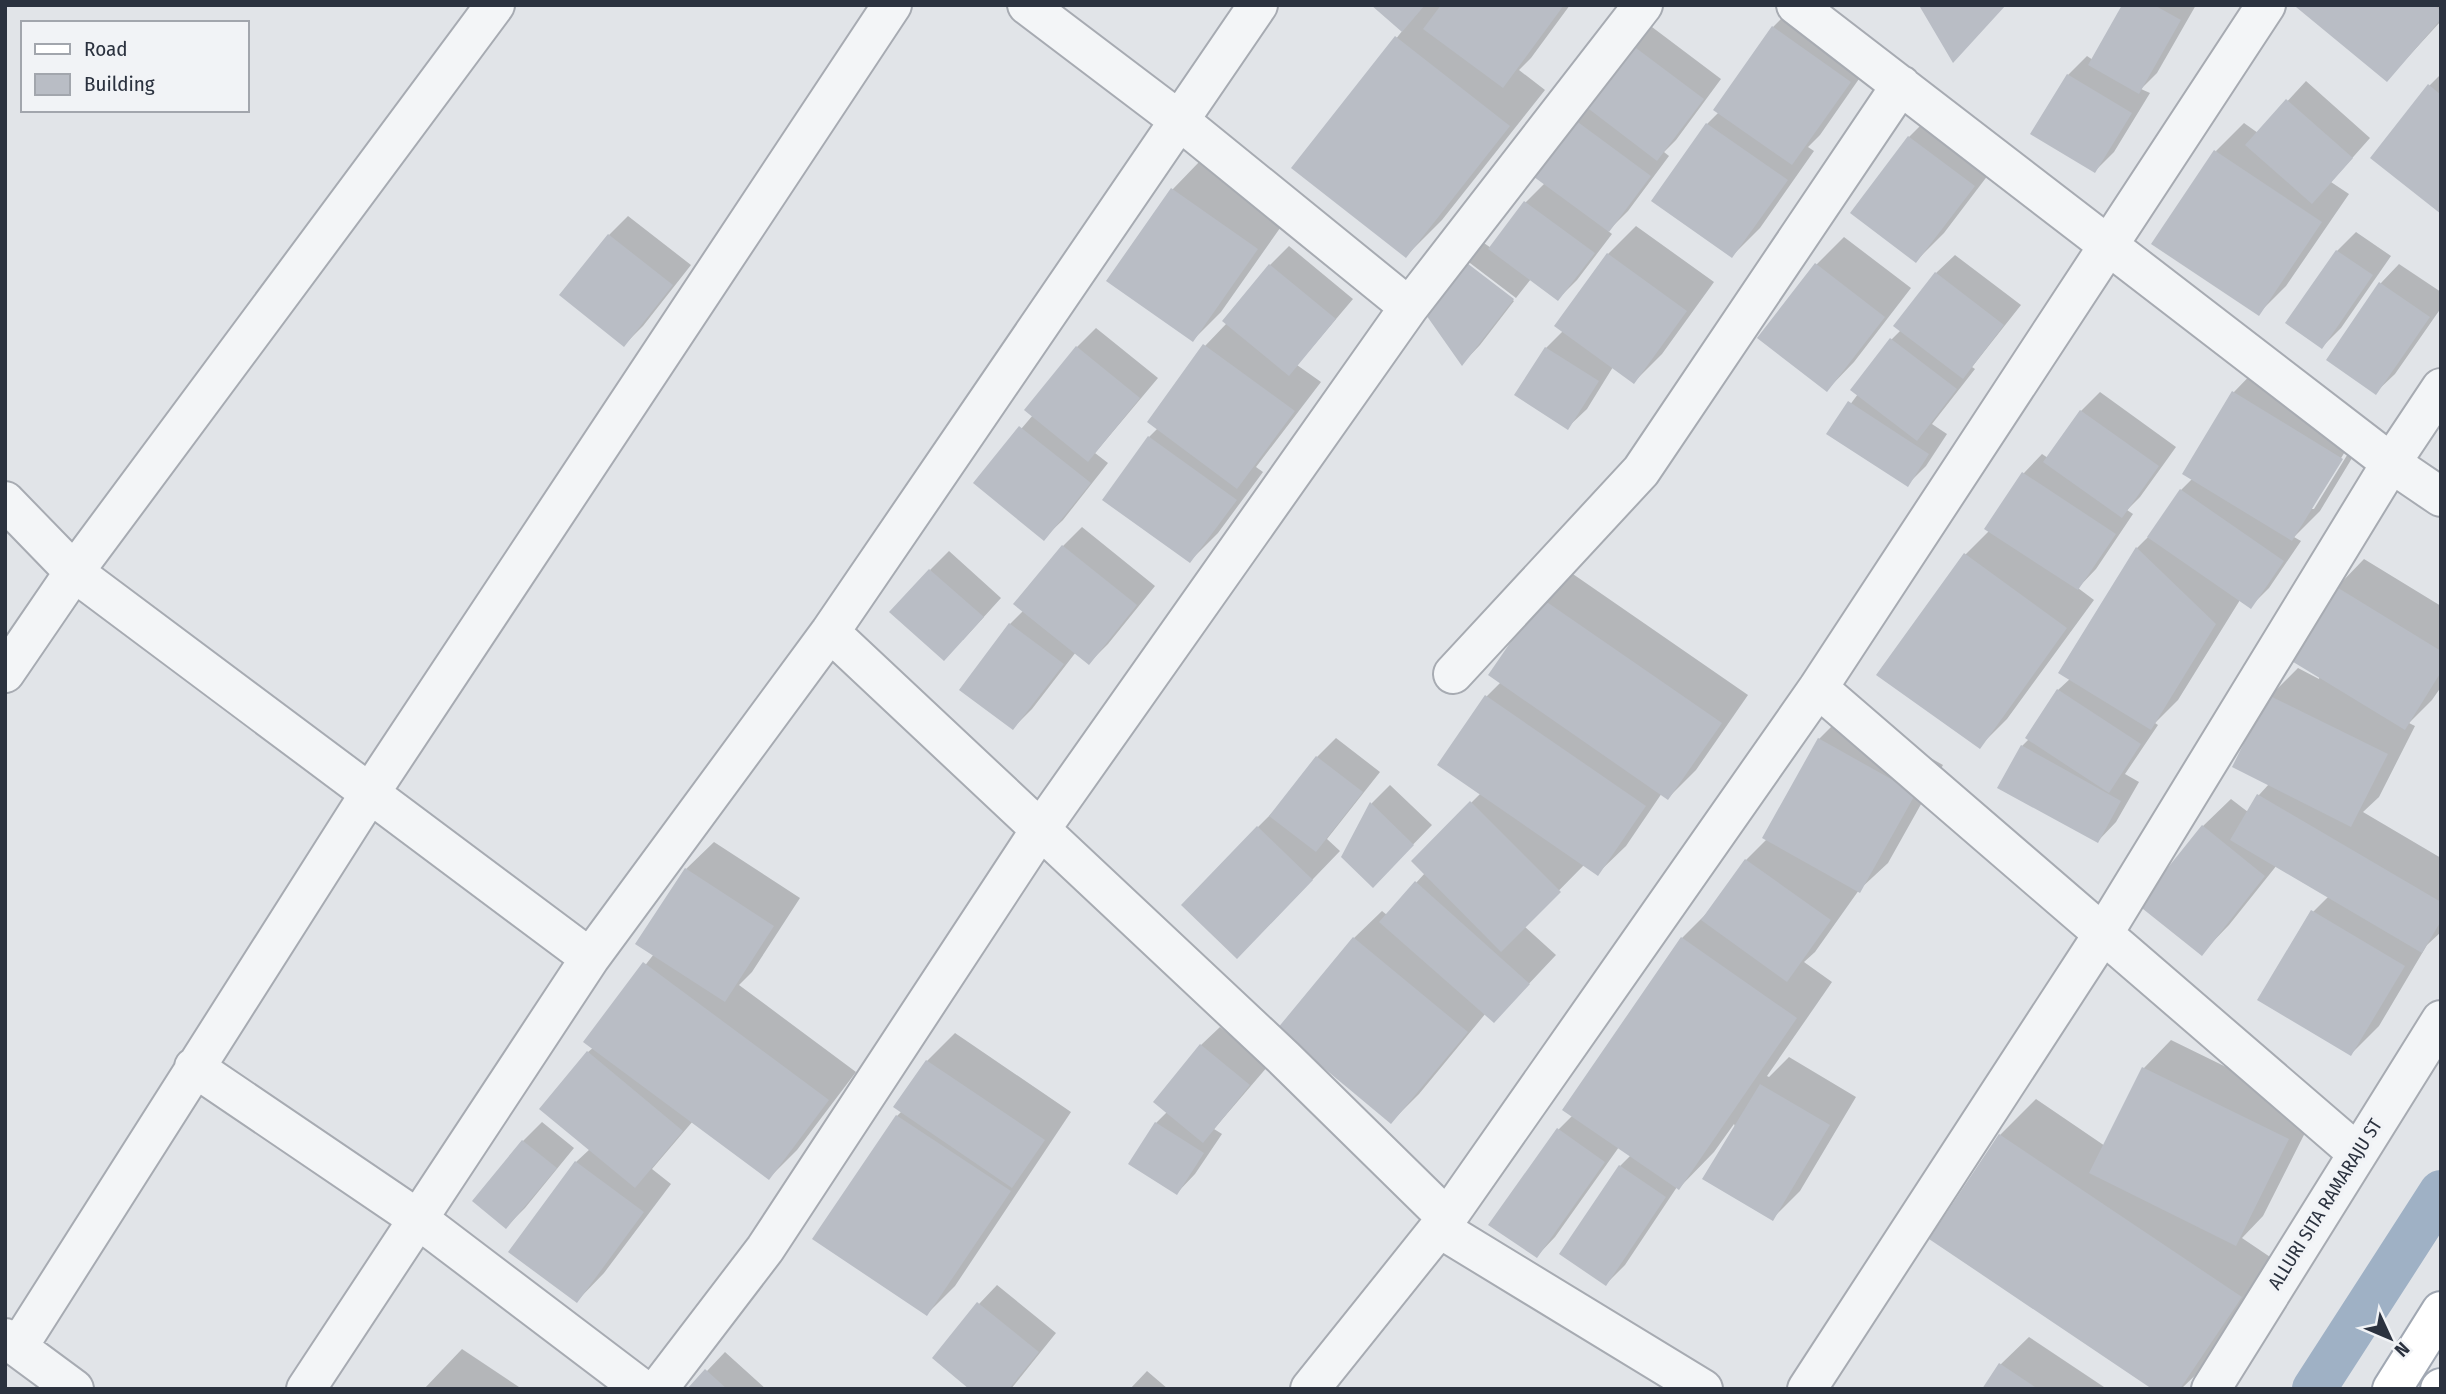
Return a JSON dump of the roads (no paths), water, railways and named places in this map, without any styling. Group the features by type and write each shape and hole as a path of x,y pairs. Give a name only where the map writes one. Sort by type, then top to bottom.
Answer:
{"main road":[{"path":"2392,1389 2441,1311"}],"street":[{"path":"5,673 74,572 495,5"},
{"path":"74,1389 12,1342 194,1067 370,793 892,5"},
{"path":"1027,5 1180,121 1409,307"},
{"path":"306,1389 590,958 830,632 1258,5"},
{"path":"658,1389 765,1249 1040,830 1409,307 1643,5"},
{"path":"1796,5 2390,463 2441,497"},
{"path":"1310,1389 1443,1223 1818,688 2266,5"},
{"path":"1453,674 1641,471 1901,85"},
{"path":"1807,1389 2103,934 2390,463 2441,388"},
{"path":"5,501 74,572 590,958"},
{"path":"830,632 1284,1058 1443,1223 1703,1389"},
{"path":"1818,688 2356,1153"},
{"name":"ALLURI SITA RAMARAJU ST","path":"2211,1389 2441,1020"},
{"path":"194,1067 418,1219 642,1389"}],"waterway":[{"path":"2314,1389 2441,1192"}]}
